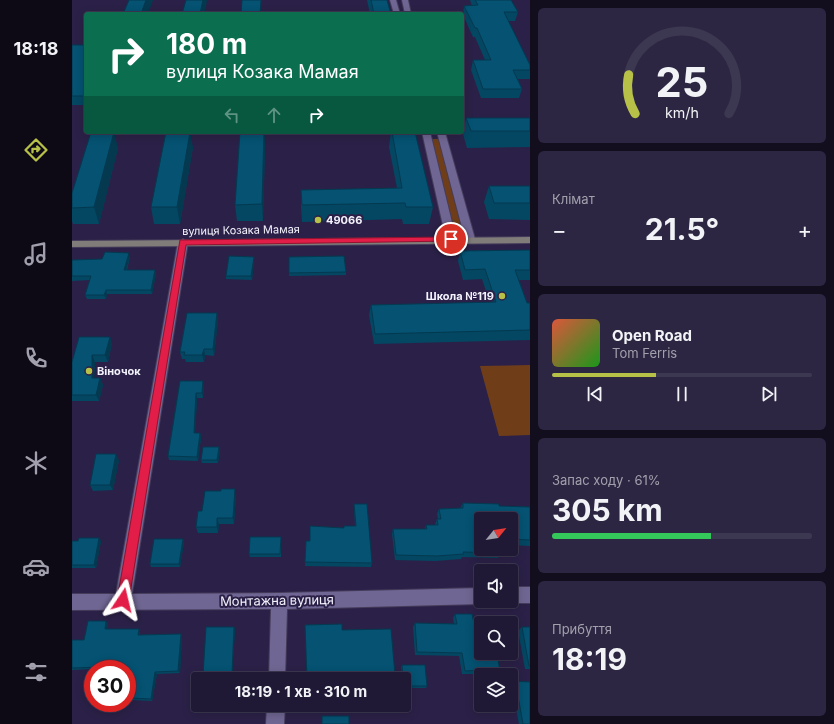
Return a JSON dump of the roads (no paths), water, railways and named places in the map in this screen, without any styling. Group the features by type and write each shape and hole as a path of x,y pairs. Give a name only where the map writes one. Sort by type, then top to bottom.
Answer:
{"street":[{"path":"393,0 396,12"},
{"path":"404,0 407,12"},
{"path":"426,134 451,239"},
{"path":"442,134 470,239"},
{"name":"вулиця Козака Мамая","path":"72,244 451,239 530,240"},
{"path":"123,600 183,242"},
{"path":"518,595 530,595"},
{"name":"Монтажна вулиця","path":"72,602 123,600 279,600 474,596"},
{"path":"277,672 279,600"},
{"path":"275,724 276,712"}],"place":[{"name":"49066","path":"318,220"},
{"name":"Школа №119","path":"502,296"},
{"name":"Віночок","path":"89,371"}]}
